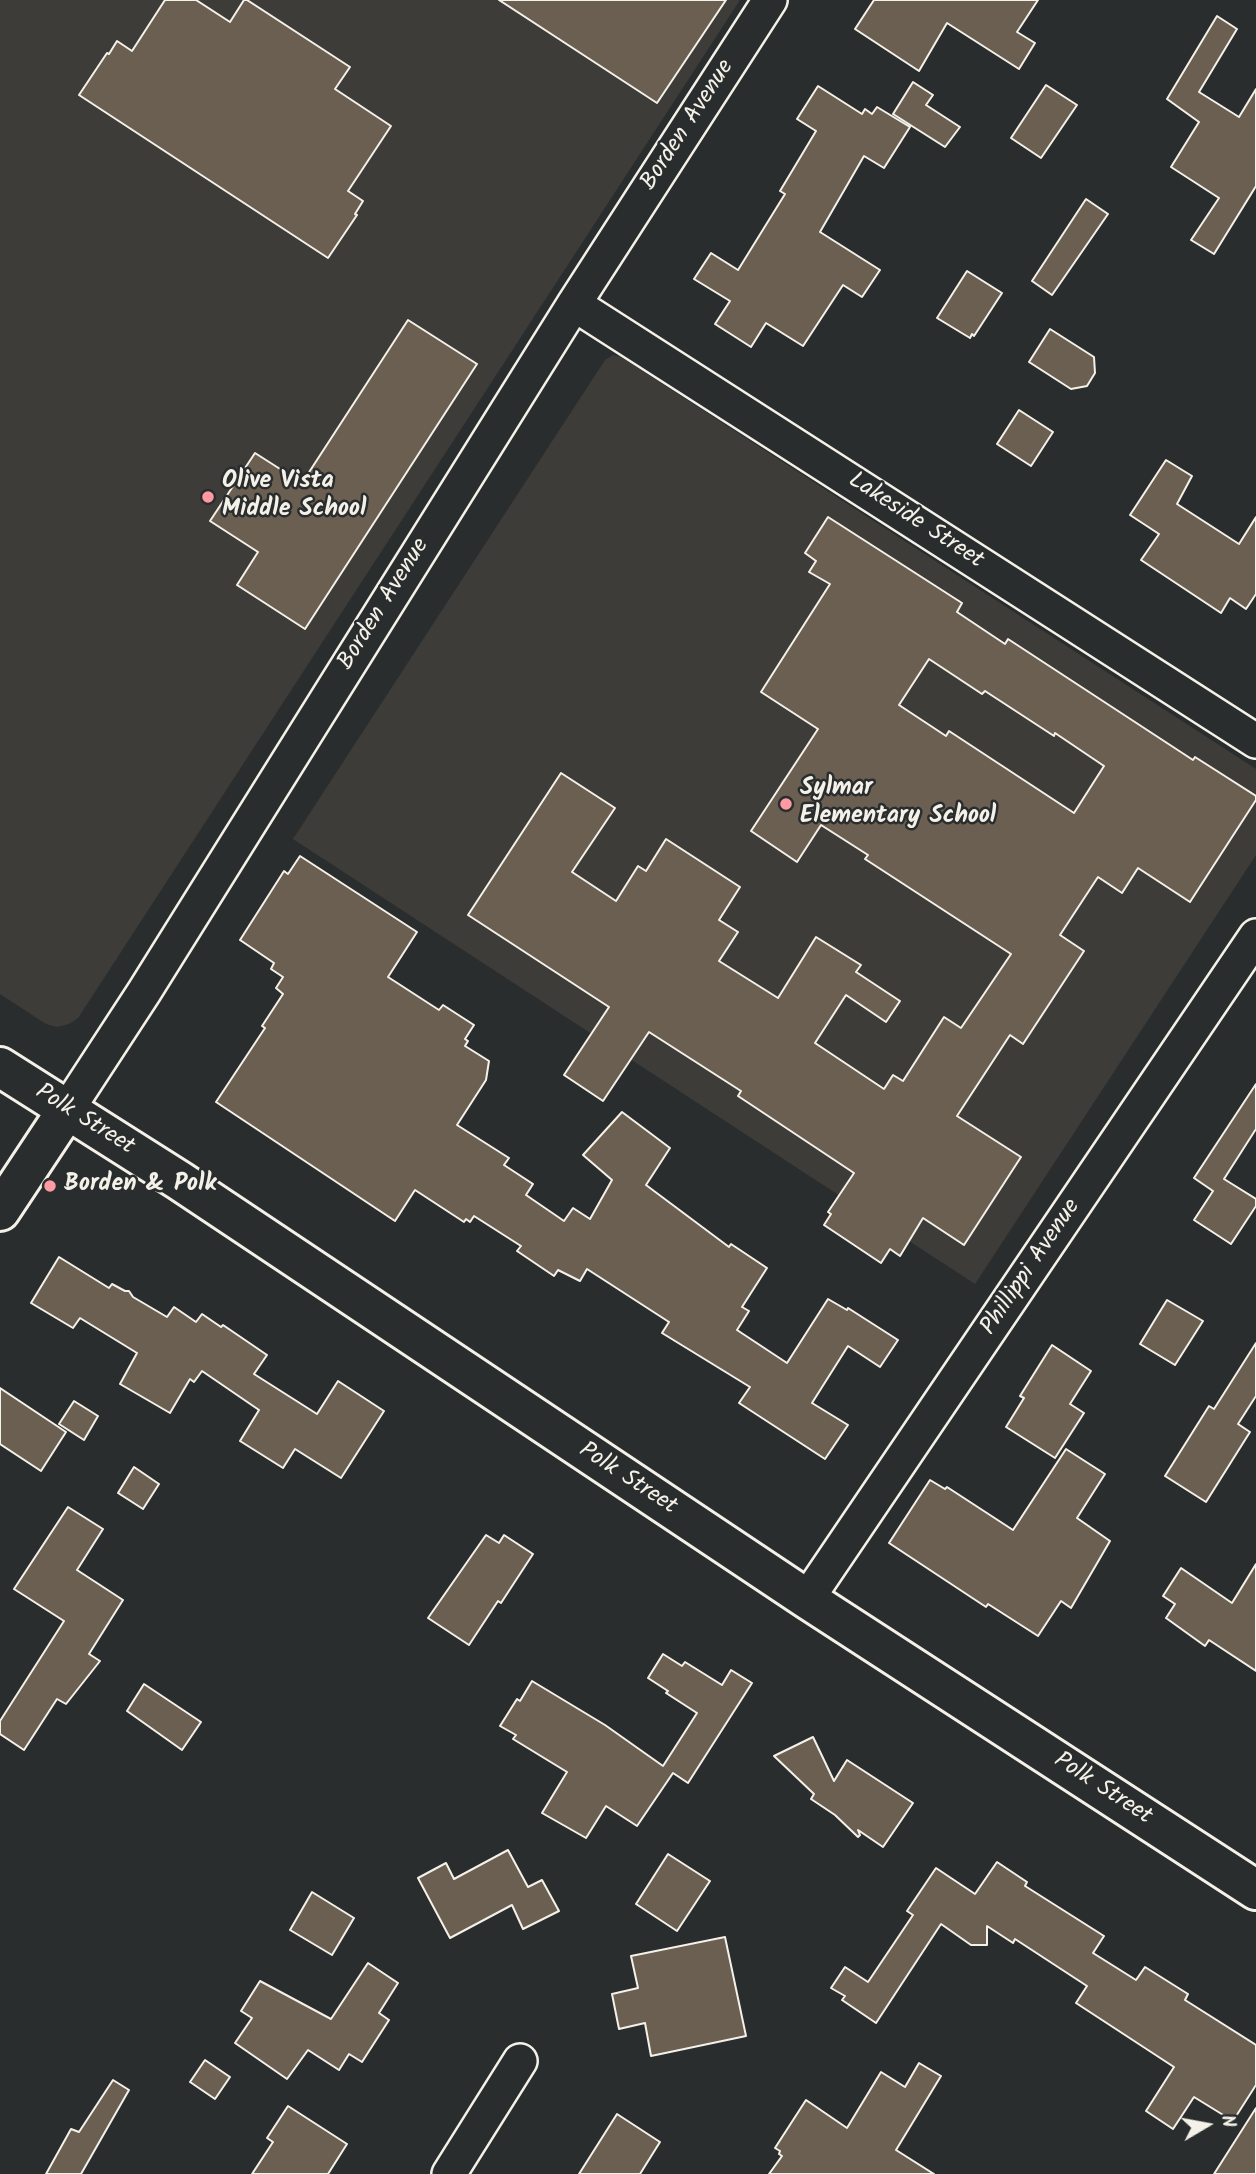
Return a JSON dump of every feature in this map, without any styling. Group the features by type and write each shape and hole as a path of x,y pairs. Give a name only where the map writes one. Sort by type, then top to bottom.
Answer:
{"main road":[{"name":"Polk Street","path":"0,1067 180,1181 363,1306 807,1599 1256,1890"},
{"name":"Borden Avenue","path":"0,1211 67,1110"}],"street":[{"name":"Borden Avenue","path":"67,1110 152,980 574,304 771,0"},
{"name":"Lakeside Street","path":"574,304 1256,741"},
{"name":"Phillippi Avenue","path":"807,1599 1256,936"},
{"path":"449,2174 520,2062"}],"shaded area":[{"name":"Olive Vista Middle School","path":"0,0 740,0 78,1018 57,1027 46,1024 0,994"},
{"name":"Sylmar Elementary School","path":"613,355 621,357 1256,769 1256,855 975,1284 293,839 605,360"}],"building":[{"path":"165,0 196,0 230,22 244,0 247,0 350,67 335,89 391,126 348,191 363,201 355,214 357,215 328,258 79,95 117,41 132,51"},
{"path":"499,0 726,0 657,103"},
{"path":"874,0 1038,0 1017,32 1035,43 1019,69 947,23 919,71 855,29"},
{"path":"1217,16 1237,29 1199,92 1239,117 1256,89 1256,186 1214,254 1191,240 1219,198 1171,167 1199,122 1167,99"},
{"path":"913,82 933,95 926,105 960,127 945,147 893,114"},
{"path":"1046,85 1077,105 1041,158 1011,138"},
{"path":"818,86 862,114 865,109 872,114 877,107 910,127 884,168 864,156 820,232 880,270 862,297 843,285 803,346 766,323 751,347 715,324 730,301 694,279 711,253 738,270 785,194 780,191 816,131 797,119"},
{"path":"1086,199 1108,214 1052,295 1032,281"},
{"path":"967,271 1002,293 974,336 972,334 970,338 937,318"},
{"path":"408,320 477,364 305,629 237,585 258,552 210,521 255,453 302,483"},
{"path":"1050,329 1094,357 1095,373 1087,386 1071,389 1029,362"},
{"path":"1019,410 1053,432 1031,466 997,444"},
{"path":"1166,460 1192,476 1177,504 1239,544 1256,517 1256,594 1246,609 1230,598 1221,613 1141,560 1159,534 1130,515"},
{"path":"828,517 962,603 957,612 1005,644 1008,639 1193,760 1195,757 1256,796 1256,800 1190,902 1138,868 1122,893 1098,877 1060,935 1084,951 1023,1044 1010,1035 957,1116 1021,1157 964,1245 923,1218 900,1256 890,1249 881,1263 824,1225 831,1214 828,1212 854,1173 738,1096 741,1091 649,1032 603,1101 564,1075 609,1007 468,915 561,773 615,808 572,872 616,901 638,866 646,871 666,839 740,887 719,920 738,932 719,961 778,998 816,937 861,965 856,972 900,1001 886,1022 846,995 815,1043 884,1089 893,1075 903,1081 944,1017 961,1028 1011,954 865,859 868,855 821,825 797,862 751,831 818,729 761,692 830,584 809,572 816,561 805,553","holes":["929,659 982,694 985,691 1104,766 1074,813 949,731 946,736 899,705"]},
{"path":"300,856 417,932 388,977 439,1010 443,1005 474,1025 465,1039 468,1041 465,1046 489,1061 486,1080 457,1125 509,1158 504,1165 533,1184 526,1195 564,1221 573,1208 590,1219 612,1180 583,1155 622,1112 670,1148 646,1185 729,1247 731,1244 767,1268 742,1307 749,1311 737,1330 787,1363 828,1299 847,1310 848,1308 898,1340 880,1367 848,1346 812,1403 848,1425 825,1459 739,1403 750,1387 662,1333 669,1322 587,1269 580,1281 558,1270 554,1276 517,1251 521,1246 474,1216 470,1222 466,1219 464,1222 415,1190 395,1221 216,1102 265,1028 262,1026 283,994 276,988 283,977 271,969 274,963 240,940 284,871 288,874"},
{"path":"1256,1084 1256,1129 1224,1179 1256,1199 1256,1206 1231,1244 1194,1220 1213,1191 1194,1178"},
{"path":"59,1257 109,1288 112,1284 129,1291 133,1297 167,1317 174,1307 196,1322 202,1314 221,1327 223,1325 267,1355 254,1374 317,1414 338,1381 384,1411 341,1478 295,1449 283,1468 240,1441 259,1410 202,1371 194,1382 190,1379 170,1413 120,1384 137,1353 80,1318 73,1328 31,1303"},
{"path":"1167,1300 1203,1321 1175,1365 1140,1344"},
{"path":"1256,1343 1256,1396 1238,1424 1250,1432 1206,1502 1165,1476 1209,1406 1214,1409"},
{"path":"1052,1345 1091,1371 1070,1404 1084,1413 1055,1458 1006,1427 1024,1398 1020,1396"},
{"path":"0,1388 66,1432 41,1471 0,1444"},
{"path":"74,1401 98,1416 84,1440 59,1424"},
{"path":"1066,1449 1105,1474 1077,1518 1110,1541 1071,1608 1061,1601 1038,1636 988,1604 986,1607 889,1543 930,1480 945,1489 947,1487 1013,1530"},
{"path":"134,1467 159,1484 143,1509 118,1493"},
{"path":"68,1507 103,1529 77,1570 123,1600 89,1654 100,1661 66,1704 57,1699 24,1750 0,1734 0,1721 64,1621 14,1589"},
{"path":"486,1535 499,1543 504,1535 533,1554 469,1645 428,1618"},
{"path":"1256,1564 1256,1671 1209,1640 1205,1646 1166,1618 1175,1604 1163,1596 1181,1568 1232,1603"},
{"path":"663,1654 682,1666 685,1662 722,1685 731,1670 752,1683 688,1783 673,1773 637,1826 606,1806 586,1838 542,1813 567,1772 513,1739 516,1735 500,1726 517,1699 520,1701 532,1681 605,1725 663,1766 697,1713 648,1678"},
{"path":"144,1684 201,1722 182,1750 127,1711"},
{"path":"813,1737 834,1781 847,1760 913,1803 883,1847 858,1830 858,1837 835,1815 811,1799 814,1794 774,1756"},
{"path":"508,1850 528,1887 542,1880 559,1911 523,1929 512,1905 450,1938 418,1878 446,1863 454,1879"},
{"path":"668,1854 710,1881 677,1931 636,1904"},
{"path":"997,1862 1027,1882 1025,1886 1104,1936 1093,1953 1136,1980 1145,1967 1188,1994 1185,2000 1256,2045 1256,2085 1233,2121 1194,2097 1173,2129 1146,2111 1174,2067 1076,2003 1087,1986 1015,1939 1013,1943 987,1926 987,1945 971,1945 941,1924 876,2023 842,2000 845,1996 831,1988 845,1967 868,1982 913,1915 907,1911 936,1868 975,1894"},
{"path":"312,1892 354,1918 332,1955 290,1930"},
{"path":"725,1937 746,2036 651,2056 645,2023 619,2029 612,1994 638,1988 631,1956"},
{"path":"368,1963 398,1983 379,2013 389,2020 362,2062 349,2054 339,2070 308,2050 287,2079 235,2043 252,2018 241,2011 260,1981 331,2019"},
{"path":"205,2060 230,2077 215,2099 190,2082"},
{"path":"919,2063 941,2076 896,2150 934,2174 769,2174 782,2156 775,2148 806,2100 847,2128 881,2072 905,2087"},
{"path":"113,2080 129,2090 81,2174 46,2174 71,2129 79,2132"},
{"path":"288,2106 347,2144 328,2174 252,2174 273,2142 267,2138"},
{"path":"1256,2108 1256,2174 1214,2174"},
{"path":"617,2114 660,2142 640,2174 579,2174"}],"place":[{"name":"Olive Vista Middle School","path":"208,497"},
{"name":"Sylmar Elementary School","path":"786,804"},
{"name":"Borden & Polk","path":"50,1186"}]}
